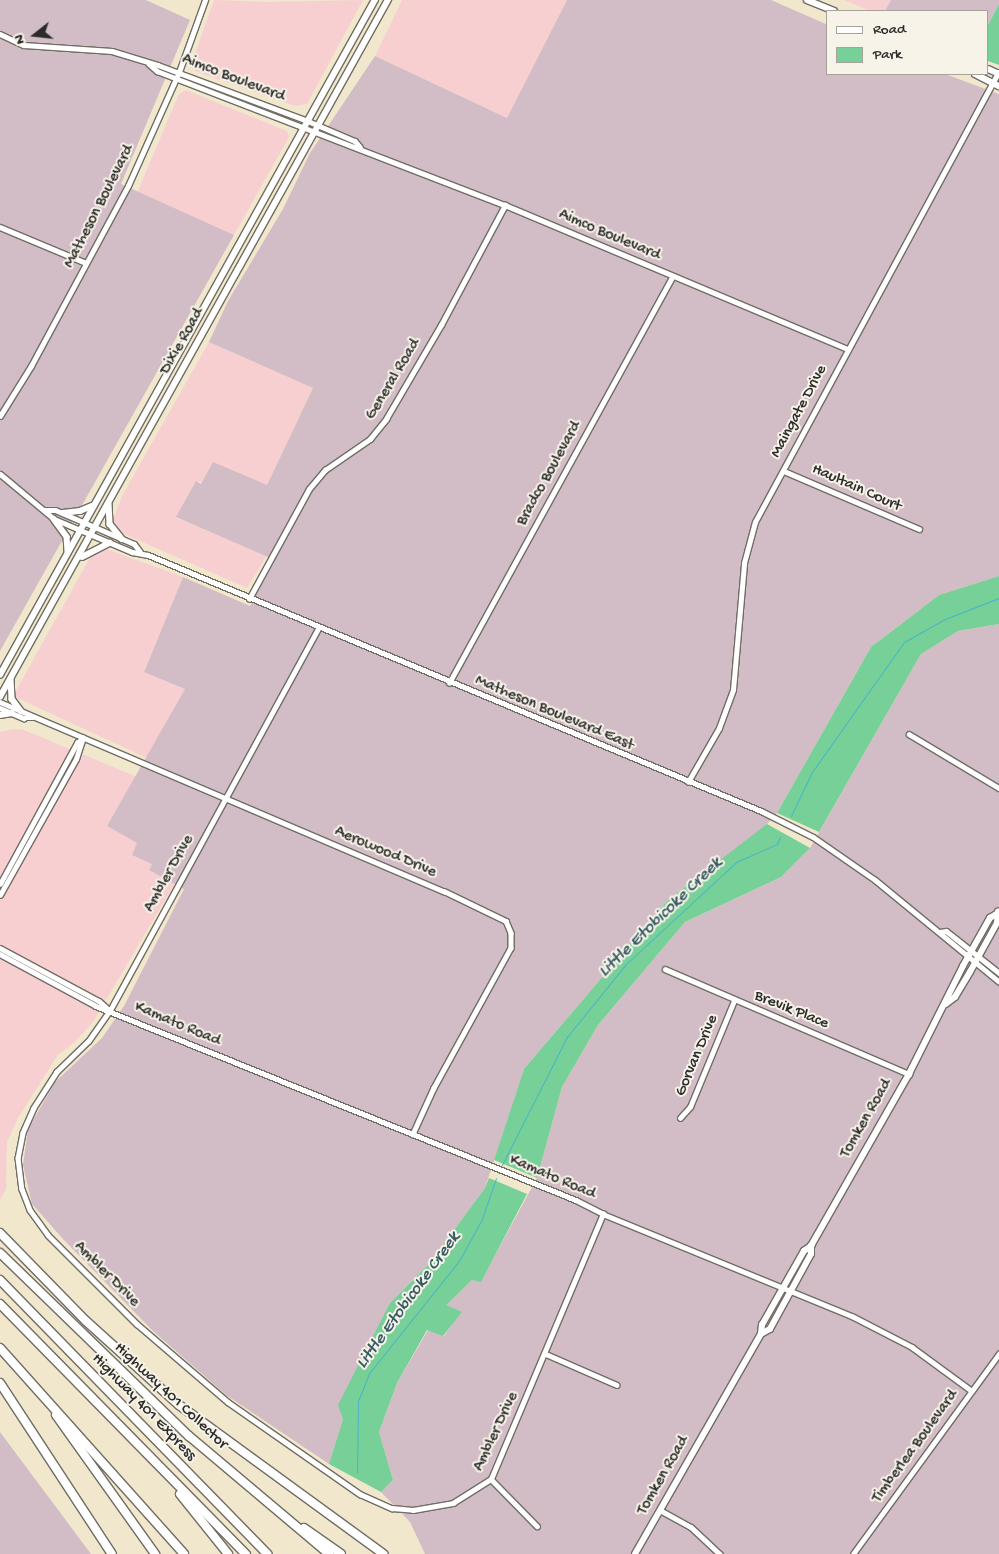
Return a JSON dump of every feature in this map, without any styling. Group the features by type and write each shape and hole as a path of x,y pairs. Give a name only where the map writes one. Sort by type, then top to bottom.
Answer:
{"highway":[{"path":"0,1233 86,1321 179,1405 383,1554"},
{"name":"Highway 401 Collector","path":"0,1253 188,1436 329,1554"},
{"name":"Highway 401 Express","path":"0,1280 267,1554"},
{"name":"Highway 401 Express","path":"0,1304 246,1554"},
{"path":"0,1348 184,1554"},
{"path":"0,1383 112,1554"},
{"path":"42,1395 87,1462 155,1554"},
{"path":"154,1461 228,1554"},
{"path":"272,1505 341,1554"}],"main road":[{"name":"Dixie Road","path":"0,675 375,0"},
{"name":"Dixie Road","path":"0,697 80,558 388,0"},
{"path":"807,0 832,10"},
{"path":"351,43 362,48"},
{"path":"977,75 996,84"},
{"path":"109,504 110,524 122,538"},
{"path":"63,514 80,511 94,505"},
{"path":"54,519 67,537 68,552"},
{"path":"80,558 110,543"},
{"path":"0,670 5,665"},
{"path":"11,677 12,699 21,711"},
{"path":"0,715 12,713"},
{"name":"Tomken Road","path":"635,1554 761,1334 762,1325 804,1251 811,1246 909,1074 946,1004 948,993 967,958 990,918 998,912"},
{"name":"Tomken Road","path":"946,1004 955,997 979,957 997,922 998,912"},
{"name":"Tomken Road","path":"761,1334 770,1329 811,1254 811,1246"}],"street":[{"name":"Matheson Boulevard","path":"0,416 31,366 128,186 179,72 205,0"},
{"name":"Aimco Boulevard","path":"0,34 24,45 112,51 179,72 319,125 355,141 360,147"},
{"name":"Aimco Boulevard","path":"150,64 176,79 314,133 360,147 505,205 672,277 847,349"},
{"name":"Maingate Drive","path":"688,782 730,701 737,667 747,548 755,522 784,471 847,349 996,84 999,74"},
{"name":"General Road","path":"249,599 308,488 325,470 370,439 386,419 442,325 505,205"},
{"path":"0,227 86,263"},
{"name":"Bradco Boulevard","path":"449,683 672,277"},
{"name":"Haultain Court","path":"784,471 919,529"},
{"name":"Matheson Boulevard East","path":"0,474 54,519 110,543 140,552 449,683 761,812 820,842 940,932 941,937 999,982"},
{"name":"Matheson Boulevard East","path":"43,510 63,514 122,538 134,544 140,552"},
{"name":"Ambler Drive","path":"319,628 110,1011 89,1041 51,1080 23,1133 18,1158 19,1177 24,1199 40,1226 137,1324 213,1390 360,1494 392,1508 423,1510 463,1499 491,1479 546,1354 603,1214"},
{"name":"Aerowood Drive","path":"0,702 32,718"},
{"name":"Aerowood Drive","path":"0,708 83,738 501,917 509,926 512,941 508,954 434,1088 413,1134"},
{"path":"909,734 999,788"},
{"path":"0,884 77,744 83,738"},
{"path":"0,895 76,759 83,738"},
{"name":"Matheson Boulevard East","path":"940,932 946,931 999,973"},
{"path":"0,948 99,1001 110,1011"},
{"path":"0,954 83,1000 110,1011"},
{"name":"Brevik Place","path":"665,969 734,1001 909,1074"},
{"name":"Gorvan Drive","path":"680,1118 690,1107 734,1001"},
{"name":"Kamato Road","path":"110,1011 576,1200 603,1214 852,1316 912,1347 972,1391"},
{"path":"546,1354 617,1385"},
{"name":"Timberlea Boulevard","path":"853,1554 999,1354"},
{"path":"491,1479 537,1526"},
{"path":"660,1510 691,1527 720,1554"}],"shaded area":[{"path":"0,0 146,0 190,20 121,184 234,235 0,651"},
{"path":"214,0 268,2 363,0 307,104 295,106 195,71 191,65"},
{"path":"402,0 567,0 507,118 375,56"},
{"path":"567,0 771,0 826,24 826,75 948,75 999,94 999,576 939,595 871,647 777,813 759,833 667,901 524,1069 485,1188 429,1264 390,1303 343,1419 329,1464 226,1395 153,1331 63,1239 32,1204 23,1165 28,1129 55,1082 102,1038 124,1006 184,889 149,870 152,864 132,855 137,843 107,826 185,689 144,672 183,577 250,606 275,560 176,517 196,481 201,484 213,462 267,485 313,388 209,342 228,301 283,209 310,153 375,56 507,118"},
{"path":"844,0 891,0 886,10 868,10"},
{"path":"891,0 999,0 999,4 989,23 989,10 886,10"},
{"path":"186,90 287,131 289,137 234,235 137,193 179,94"},
{"path":"209,342 313,388 267,485 197,482 177,518 267,555 247,588 122,533 113,520 122,496"},
{"path":"106,549 183,577 144,671 185,689 147,758 13,696 92,554"},
{"path":"999,624 999,1554 425,1554 410,1522 381,1492 393,1480 379,1432 397,1383 428,1330 444,1336 461,1312 445,1305 472,1280 481,1281 537,1178 562,1087 598,1025 685,922 781,877 810,848 921,654 958,631"},
{"path":"14,729 24,730 137,777 107,826 138,843 152,864 149,870 175,883 93,1022 75,1042 57,1056 18,1118 7,1142 6,1189 0,1200 0,732"},
{"path":"0,1432 91,1554 0,1554"}],"green space":[{"path":"999,4 999,65 989,61 989,23"},
{"path":"999,576 999,624 958,631 921,654 819,832 777,813 871,647 939,595"},
{"path":"767,824 810,848 781,877 685,922 598,1025 562,1087 537,1178 494,1160 524,1069 667,901"},
{"path":"489,1178 527,1194 481,1282 472,1280 446,1305 462,1312 443,1336 427,1330 397,1383 379,1432 393,1480 381,1492 329,1464 343,1419 338,1405 390,1303 429,1264 485,1188"}],"waterway":[{"name":"Little Etobicoke Creek","path":"791,816 812,772 904,642 945,619 999,598"},
{"name":"Little Etobicoke Creek","path":"502,1165 567,1037 626,964 736,862 777,844 780,837"},
{"name":"Little Etobicoke Creek","path":"357,1473 358,1401 370,1372 459,1261 482,1219 496,1178"}]}
